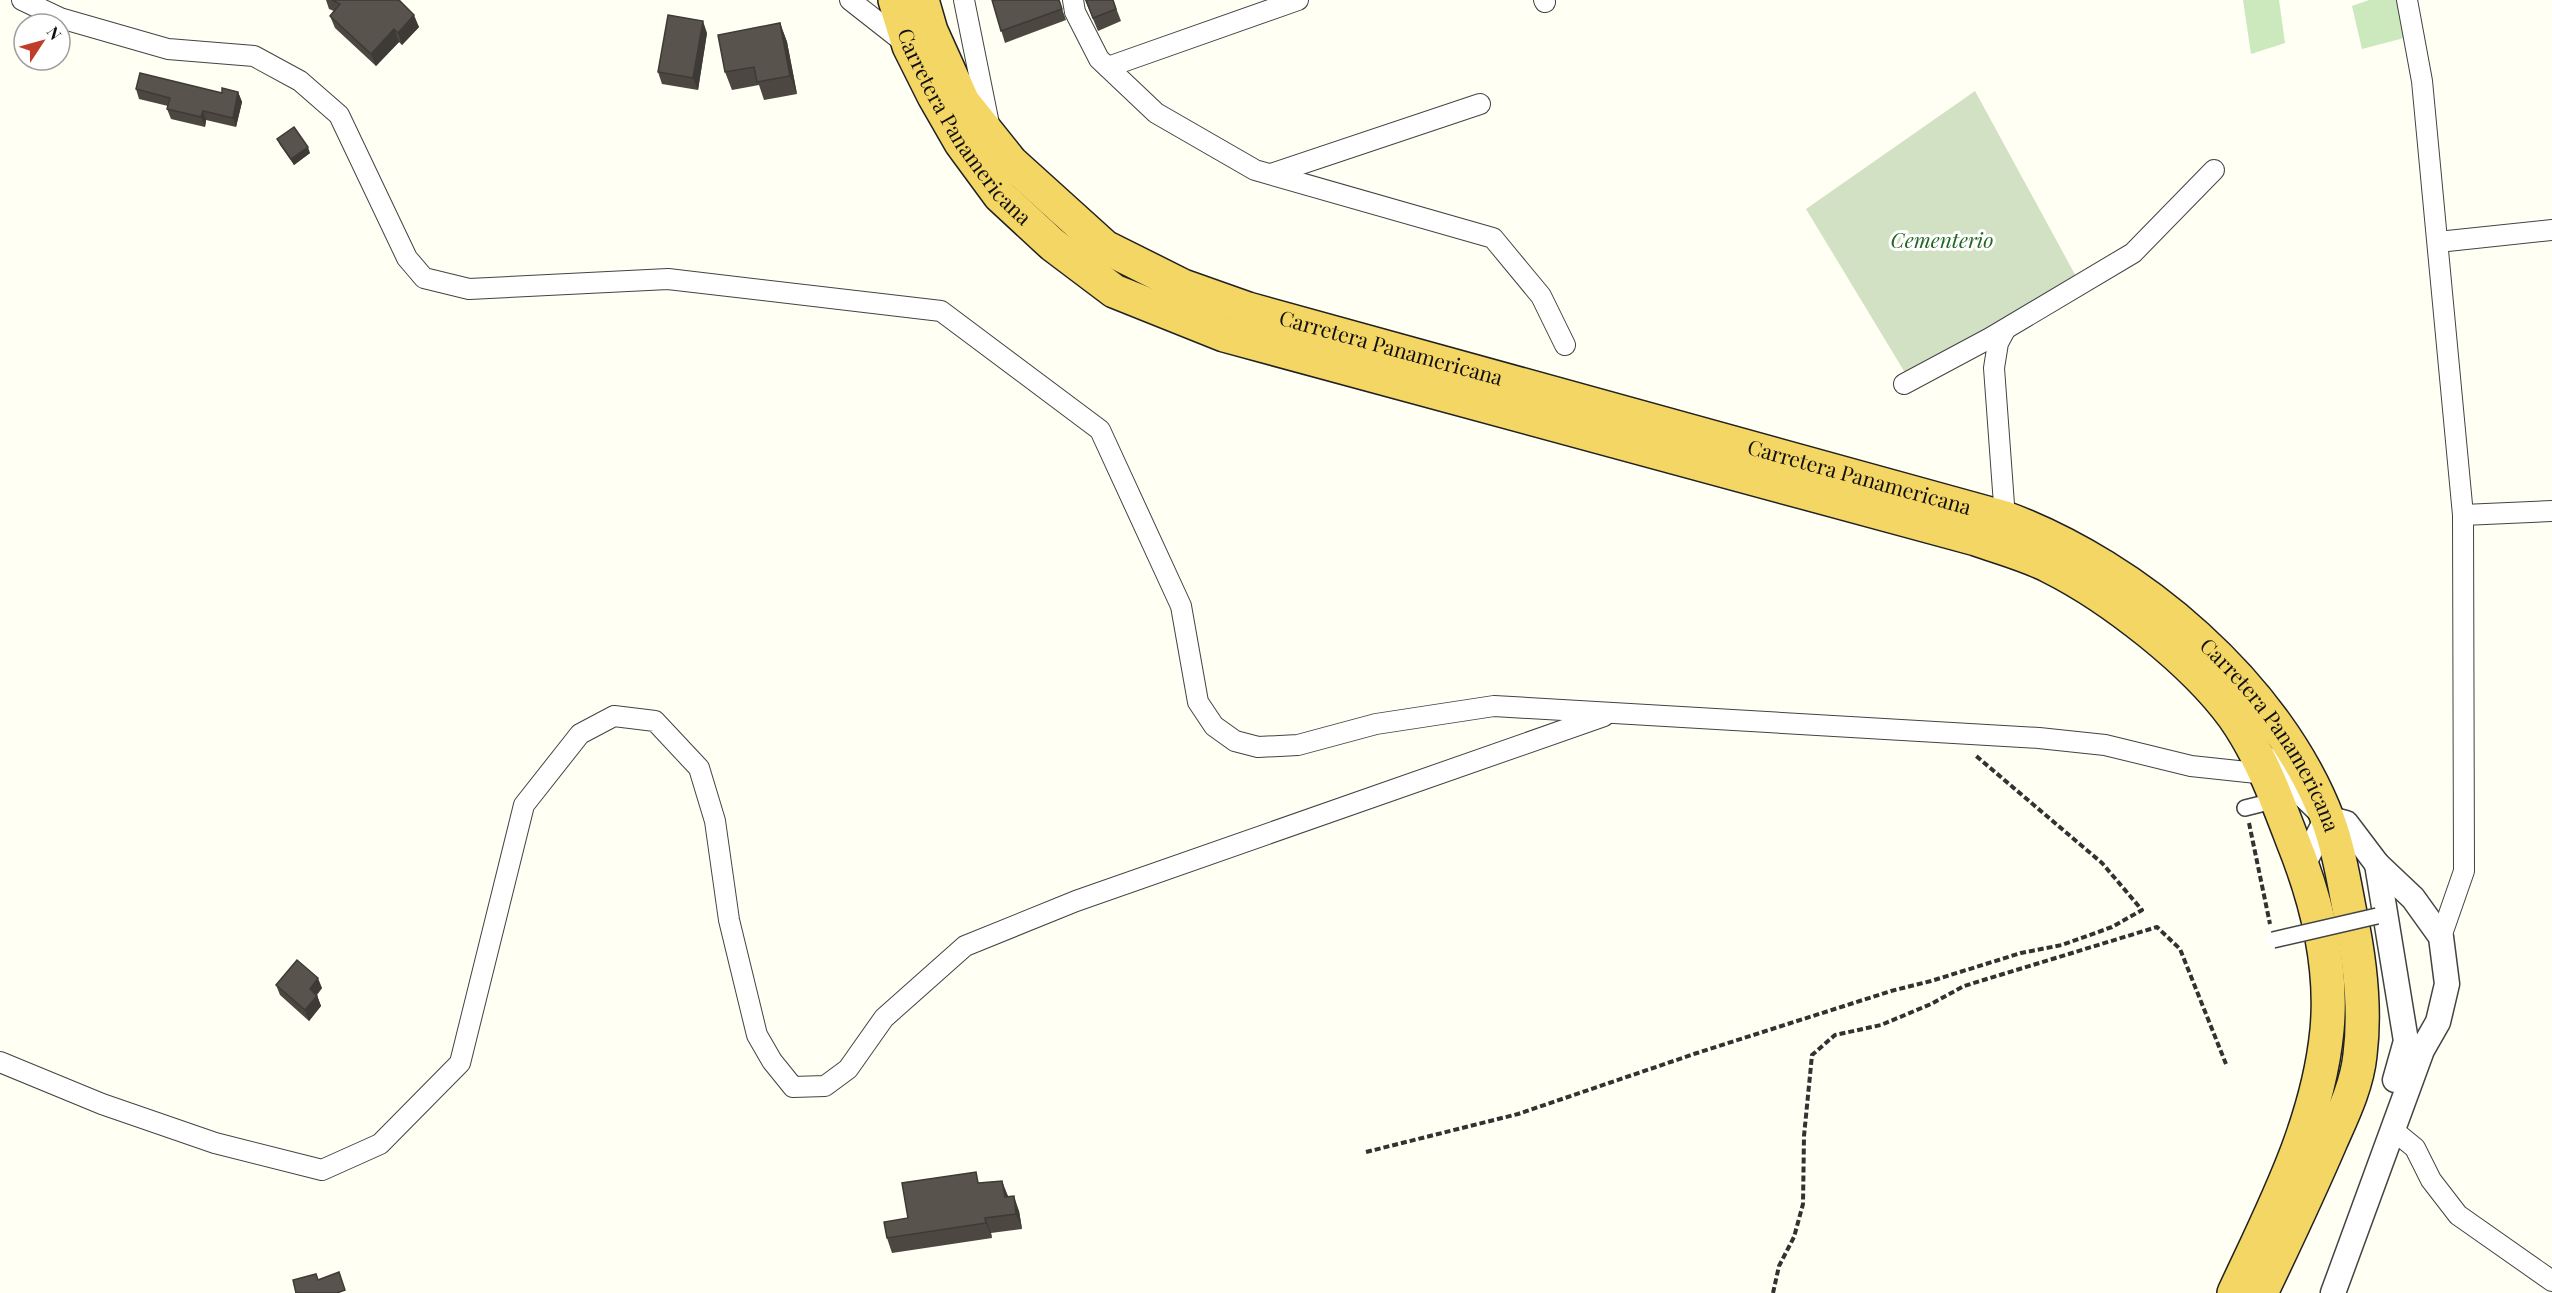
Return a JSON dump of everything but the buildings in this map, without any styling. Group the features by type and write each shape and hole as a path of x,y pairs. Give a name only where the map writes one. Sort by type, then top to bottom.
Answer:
{"highway":[{"name":"Carretera Panamericana","path":"895,0 909,46 934,96 961,142 1000,196 1053,245 1114,291 1224,336 1976,539 2048,565 2099,596 2156,639 2215,694 2251,744 2303,865 2314,900 2328,977 2327,1030 2315,1095 2290,1173 2234,1293"},
{"name":"Carretera Panamericana","path":"922,0 931,31 963,102 1011,162 1105,247 1183,286 1248,309 2005,518 2068,544 2137,588 2214,653 2263,707 2302,767 2327,818 2341,866 2359,954 2363,1000 2360,1056 2349,1098 2313,1184 2261,1293"}],"street":[{"path":"22,0 60,18 168,49 254,56 300,81 339,115 407,258 424,278 469,289 668,279 941,311 1100,430 1181,606 1198,702 1214,726 1235,741 1258,747 1298,745 1376,724 1494,706 2039,738 2105,745 2271,787"},
{"path":"850,0 909,46"},
{"path":"964,0 992,137"},
{"path":"1073,0 1075,12 1099,59 1156,113 1255,170 1493,238 1541,296 1565,345"},
{"path":"1108,67 1298,0"},
{"path":"2320,1293 2398,1072 2406,1042 2438,1022 2447,984 2441,937 2464,871 2463,515 2422,81 2407,0"},
{"path":"1271,174 1480,104"},
{"path":"1904,384 2005,330 2133,253 2214,170"},
{"path":"2438,242 2552,230"},
{"path":"2005,330 1998,343 1994,368 2005,518"},
{"path":"2463,515 2552,511"},
{"path":"0,1062 102,1104 215,1143 322,1170 381,1144 460,1063 524,805 580,734 614,716 655,721 699,768 715,821 729,920 757,1035 772,1061 793,1087 825,1086 848,1069 884,1018 965,946 1076,901 1612,713"},
{"path":"2251,744 2327,818 2346,823 2377,864 2413,898 2441,937"},
{"path":"2245,808 2271,787"},
{"path":"2303,865 2327,818"},
{"path":"2333,1293 2392,1130 2406,1042 2377,864"},
{"path":"2273,940 2377,916"},
{"path":"2399,999 2412,1008 2424,1008 2435,1001 2447,984"},
{"path":"2392,1130 2415,1148 2431,1180 2458,1215 2552,1281"}],"path":[{"path":"1366,1152 1518,1114 1891,990 1931,981 2022,953 2062,945 2112,927 2142,910 2102,863 1949,732"},
{"path":"2245,808 2273,940"},
{"path":"1773,1293 1779,1266 1794,1237 1803,1204 1804,1136 1812,1055 1835,1035 1881,1025 1931,1004 1964,986 2157,927 2180,949 2226,1064"}],"green space":[{"path":"2243,0 2279,0 2285,43 2251,54"},
{"path":"2369,0 2400,0 2404,38 2362,49 2352,6"},
{"name":"Cementerio","path":"1975,91 2078,280 1907,376 1806,209"}]}
